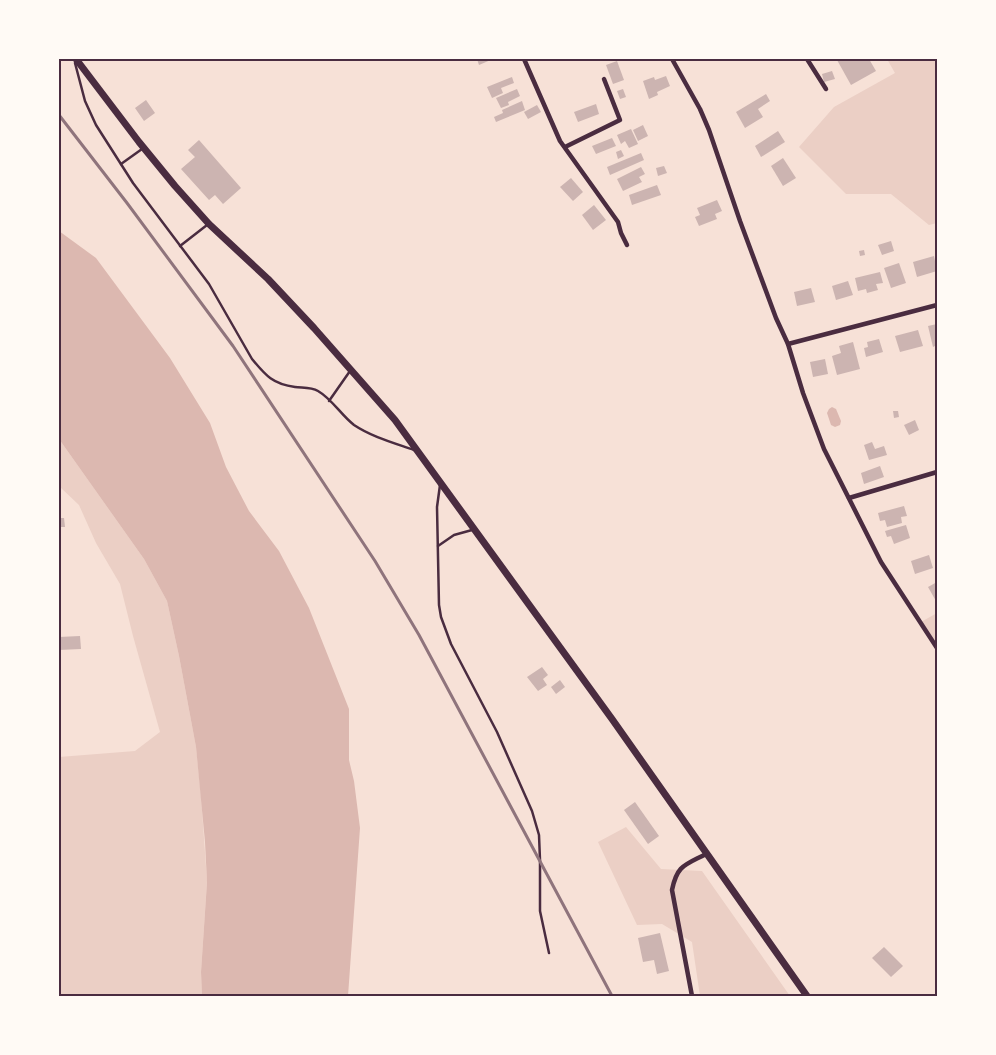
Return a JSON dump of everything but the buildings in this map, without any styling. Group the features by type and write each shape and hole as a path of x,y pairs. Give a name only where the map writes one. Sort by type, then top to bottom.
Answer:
{"main road":[{"path":"75,59 143,148 175,186 209,224 268,279 395,420 612,719 807,996"}],"street":[{"path":"524,59 554,130 618,222 627,245"},
{"path":"672,59 700,109 709,130 740,221 776,318 788,344 803,393 824,449 882,562 937,648"},
{"path":"808,59 826,89"},
{"path":"565,147 620,120 604,79"},
{"path":"788,344 937,305"},
{"path":"849,498 937,472"},
{"path":"692,996 672,890 679,868 706,854"}],"lane":[{"path":"75,59 85,101 96,125 133,183 210,284 252,359 261,370 271,380 281,384 320,392 355,425 376,436 416,450"},
{"path":"121,164 143,148"},
{"path":"180,246 209,224"},
{"path":"329,401 351,370"},
{"path":"441,484 438,507 439,605 441,617 451,644 518,775 538,829 540,911 549,953"},
{"path":"438,546 454,535 474,530"}],"shaded area":[{"path":"887,59 937,59 937,223 929,225 891,194 846,194 799,147 834,107 895,73"},
{"path":"59,231 96,258 170,358 210,423 226,467 249,511 279,551 309,608 349,709 349,760 354,781 360,828 348,996 202,996 201,972 207,882 205,842 196,747 179,656 167,601 144,559 59,439"},
{"path":"832,407 836,409 841,421 840,425 835,427 831,425 827,413"},
{"path":"59,439 144,559 167,601 196,747 201,796 207,881 201,972 202,996 59,996 59,757 135,751 160,732 120,584 96,543 79,505 59,486"},
{"path":"937,613 937,648 921,622"},
{"path":"626,827 661,869 702,871 790,996 700,996 692,942 662,924 637,925 598,842"}],"railway":[{"path":"59,115 233,346 375,561 419,635 612,996"}]}
